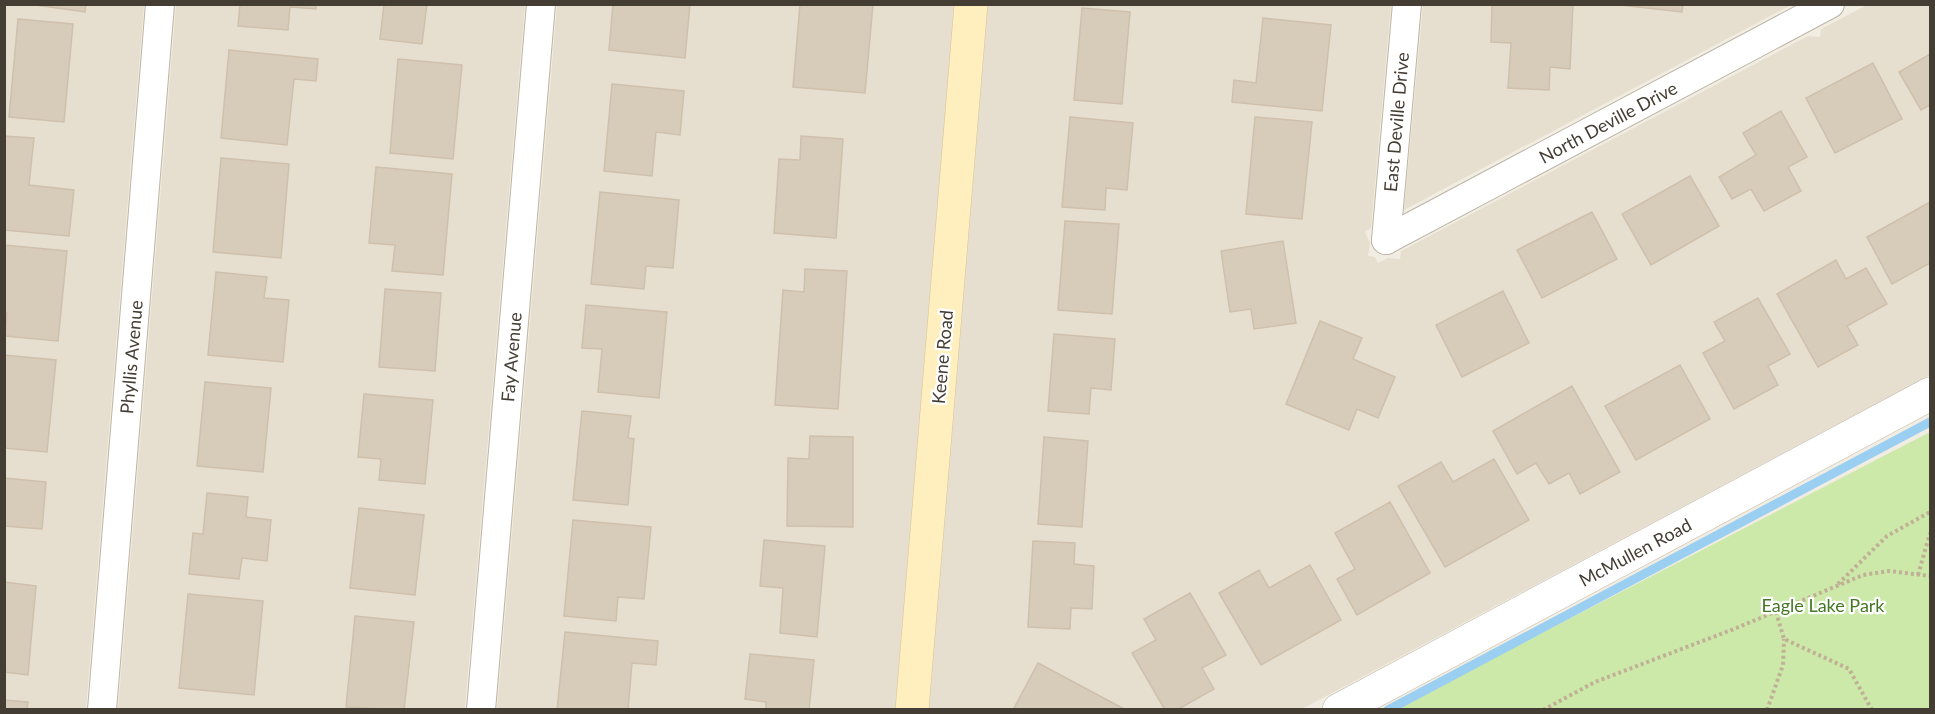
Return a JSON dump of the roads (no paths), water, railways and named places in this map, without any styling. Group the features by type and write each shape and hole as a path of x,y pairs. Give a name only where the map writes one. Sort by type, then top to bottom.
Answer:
{"main road":[{"name":"Keene Road","path":"912,710 971,4"}],"street":[{"name":"Phyllis Avenue","path":"102,710 160,4"},
{"name":"Fay Avenue","path":"481,710 541,4"},
{"name":"East Deville Drive","path":"1386,240 1407,4"},
{"name":"North Deville Drive","path":"1386,240 1814,9"},
{"name":"McMullen Road","path":"1339,710 1930,394"}],"waterway":[{"path":"1388,710 1930,422"}],"park label":[{"name":"Eagle Lake Park","path":"1823,605"}]}
